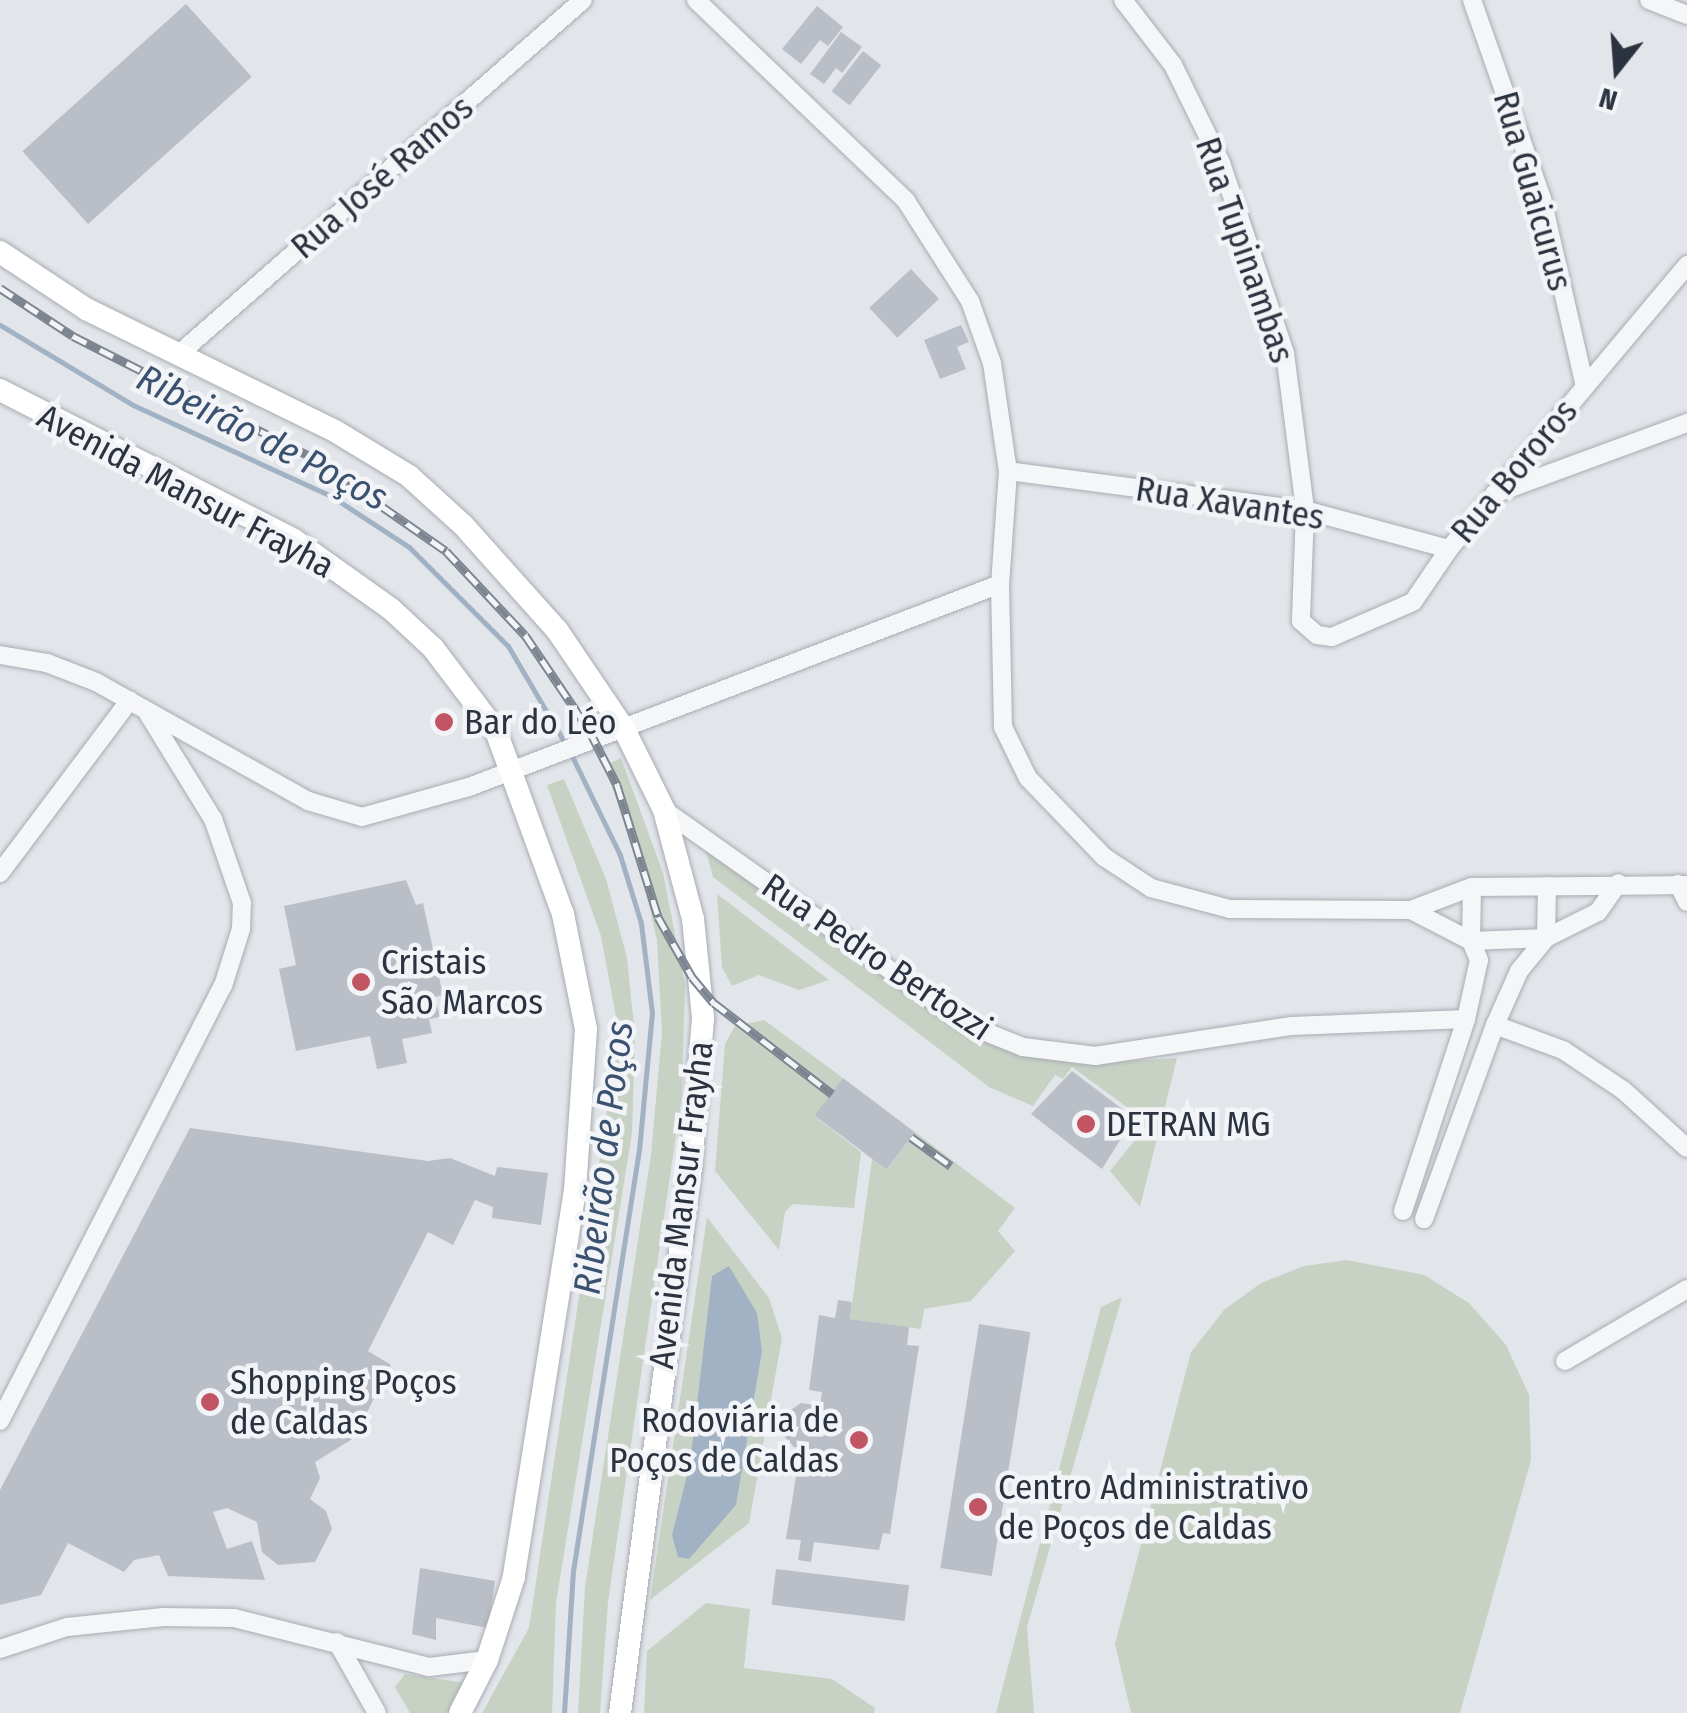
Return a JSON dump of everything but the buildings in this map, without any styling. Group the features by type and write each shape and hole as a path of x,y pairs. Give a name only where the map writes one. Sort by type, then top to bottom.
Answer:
{"main road":[{"name":"Avenida Mansur Frayha","path":"0,252 37,282 335,431 409,476 463,525 557,630 624,729 664,810 693,919 703,1018 691,1168 620,1713"},
{"name":"Avenida Mansur Frayha","path":"0,390 294,540 342,571 443,659 496,731 563,914 586,1029 575,1190 537,1456 505,1616 460,1713"}],"street":[{"name":"Rua José Ramos","path":"179,354 583,0"},
{"name":"Rua Tupinambas","path":"1123,0 1173,65 1220,163 1285,353 1305,510 1301,621 1317,635"},
{"name":"Rua Guaicurus","path":"1472,0 1542,198 1585,386"},
{"path":"1649,0 1687,15"},
{"path":"701,2 892,187 948,262 992,363 1008,471 1000,584 1003,727 1011,748 1060,818 1104,857 1151,888 1230,909 1411,910 1472,888 1618,883 1682,884 1687,902"},
{"name":"Rua Bororos","path":"1317,635 1332,637 1413,602 1449,548 1687,265"},
{"path":"1494,494 1687,423"},
{"name":"Rua Xavantes","path":"1008,471 1305,510 1449,548"},
{"path":"0,655 47,662 138,705 308,801 349,816 395,812 596,740 1000,584"},
{"path":"945,608 1000,606"},
{"path":"0,873 138,705"},
{"path":"0,1421 223,986 240,930 242,902 220,837 138,705"},
{"name":"Rua Pedro Bertozzi","path":"664,810 966,1024 1023,1047 1095,1056 1292,1026 1466,1019"},
{"path":"1424,1219 1518,971 1546,938 1598,912 1618,883"},
{"path":"1546,938 1547,886"},
{"path":"1403,1212 1466,1019 1478,960 1472,941 1472,888"},
{"path":"1411,910 1472,941 1546,938"},
{"path":"1495,1026 1564,1050 1623,1090 1687,1148"},
{"path":"1565,1361 1687,1290"},
{"path":"0,1649 67,1628 164,1616 234,1618 429,1667 487,1660"},
{"path":"337,1642 377,1713"}],"green space":[{"path":"621,758 663,873 685,985 682,1094 608,1602 600,1713 578,1713 585,1587 651,1155 662,1033 657,940 637,853 604,766"},
{"path":"564,779 606,879 627,958 635,1036 632,1133 556,1603 552,1713 482,1713 529,1628 611,1084 616,1017 601,936 547,785"},
{"path":"703,840 975,1032 1075,1064 1177,1058 1140,1207 1110,1171 1143,1130 1139,1116 1072,1067 1063,1079 1055,1075 1033,1106 989,1087 713,877"},
{"path":"717,894 829,980 799,990 759,975 732,986 722,967"},
{"path":"764,1020 843,1078 815,1116 861,1152 854,1208 793,1204 785,1212 779,1250 715,1171 725,1044 735,1026"},
{"path":"915,1132 1015,1208 998,1231 1015,1251 971,1301 924,1309 921,1329 850,1319 872,1159 887,1170"},
{"path":"707,1217 769,1298 782,1338 749,1523 650,1600"},
{"path":"1347,1260 1424,1275 1469,1303 1506,1345 1529,1395 1531,1460 1460,1713 1131,1713 1115,1644 1191,1352 1224,1310 1261,1283 1304,1266"},
{"path":"1122,1297 1027,1627 1034,1713 996,1713 1101,1307"},
{"path":"706,1603 750,1609 744,1668 832,1679 875,1708 874,1713 644,1713 647,1651"},
{"path":"405,1674 466,1683 455,1713 410,1713 395,1687"}],"water":[{"path":"729,1266 757,1313 762,1351 736,1505 689,1559 678,1557 672,1535 690,1464 712,1276"}],"waterway":[{"name":"Ribeirão de Poços","path":"0,325 133,405 331,496 409,547 508,646 566,745"},
{"name":"Ribeirão de Poços","path":"564,1713 573,1571 639,1150 652,1013 641,923 620,855 571,754"}],"railway":[{"path":"0,288 73,336 308,455 446,551 525,635 589,730 617,785 658,917 692,977 714,1003 832,1094"},
{"path":"911,1137 951,1166"}],"place":[{"name":"Bar do Léo","path":"444,722"},
{"name":"Cristais São Marcos","path":"361,982"},
{"name":"DETRAN MG","path":"1086,1124"},
{"name":"Shopping Poços de Caldas","path":"210,1402"},
{"name":"Rodoviária de Poços de Caldas","path":"859,1440"},
{"name":"Centro Administrativo de Poços de Caldas","path":"978,1507"}]}
